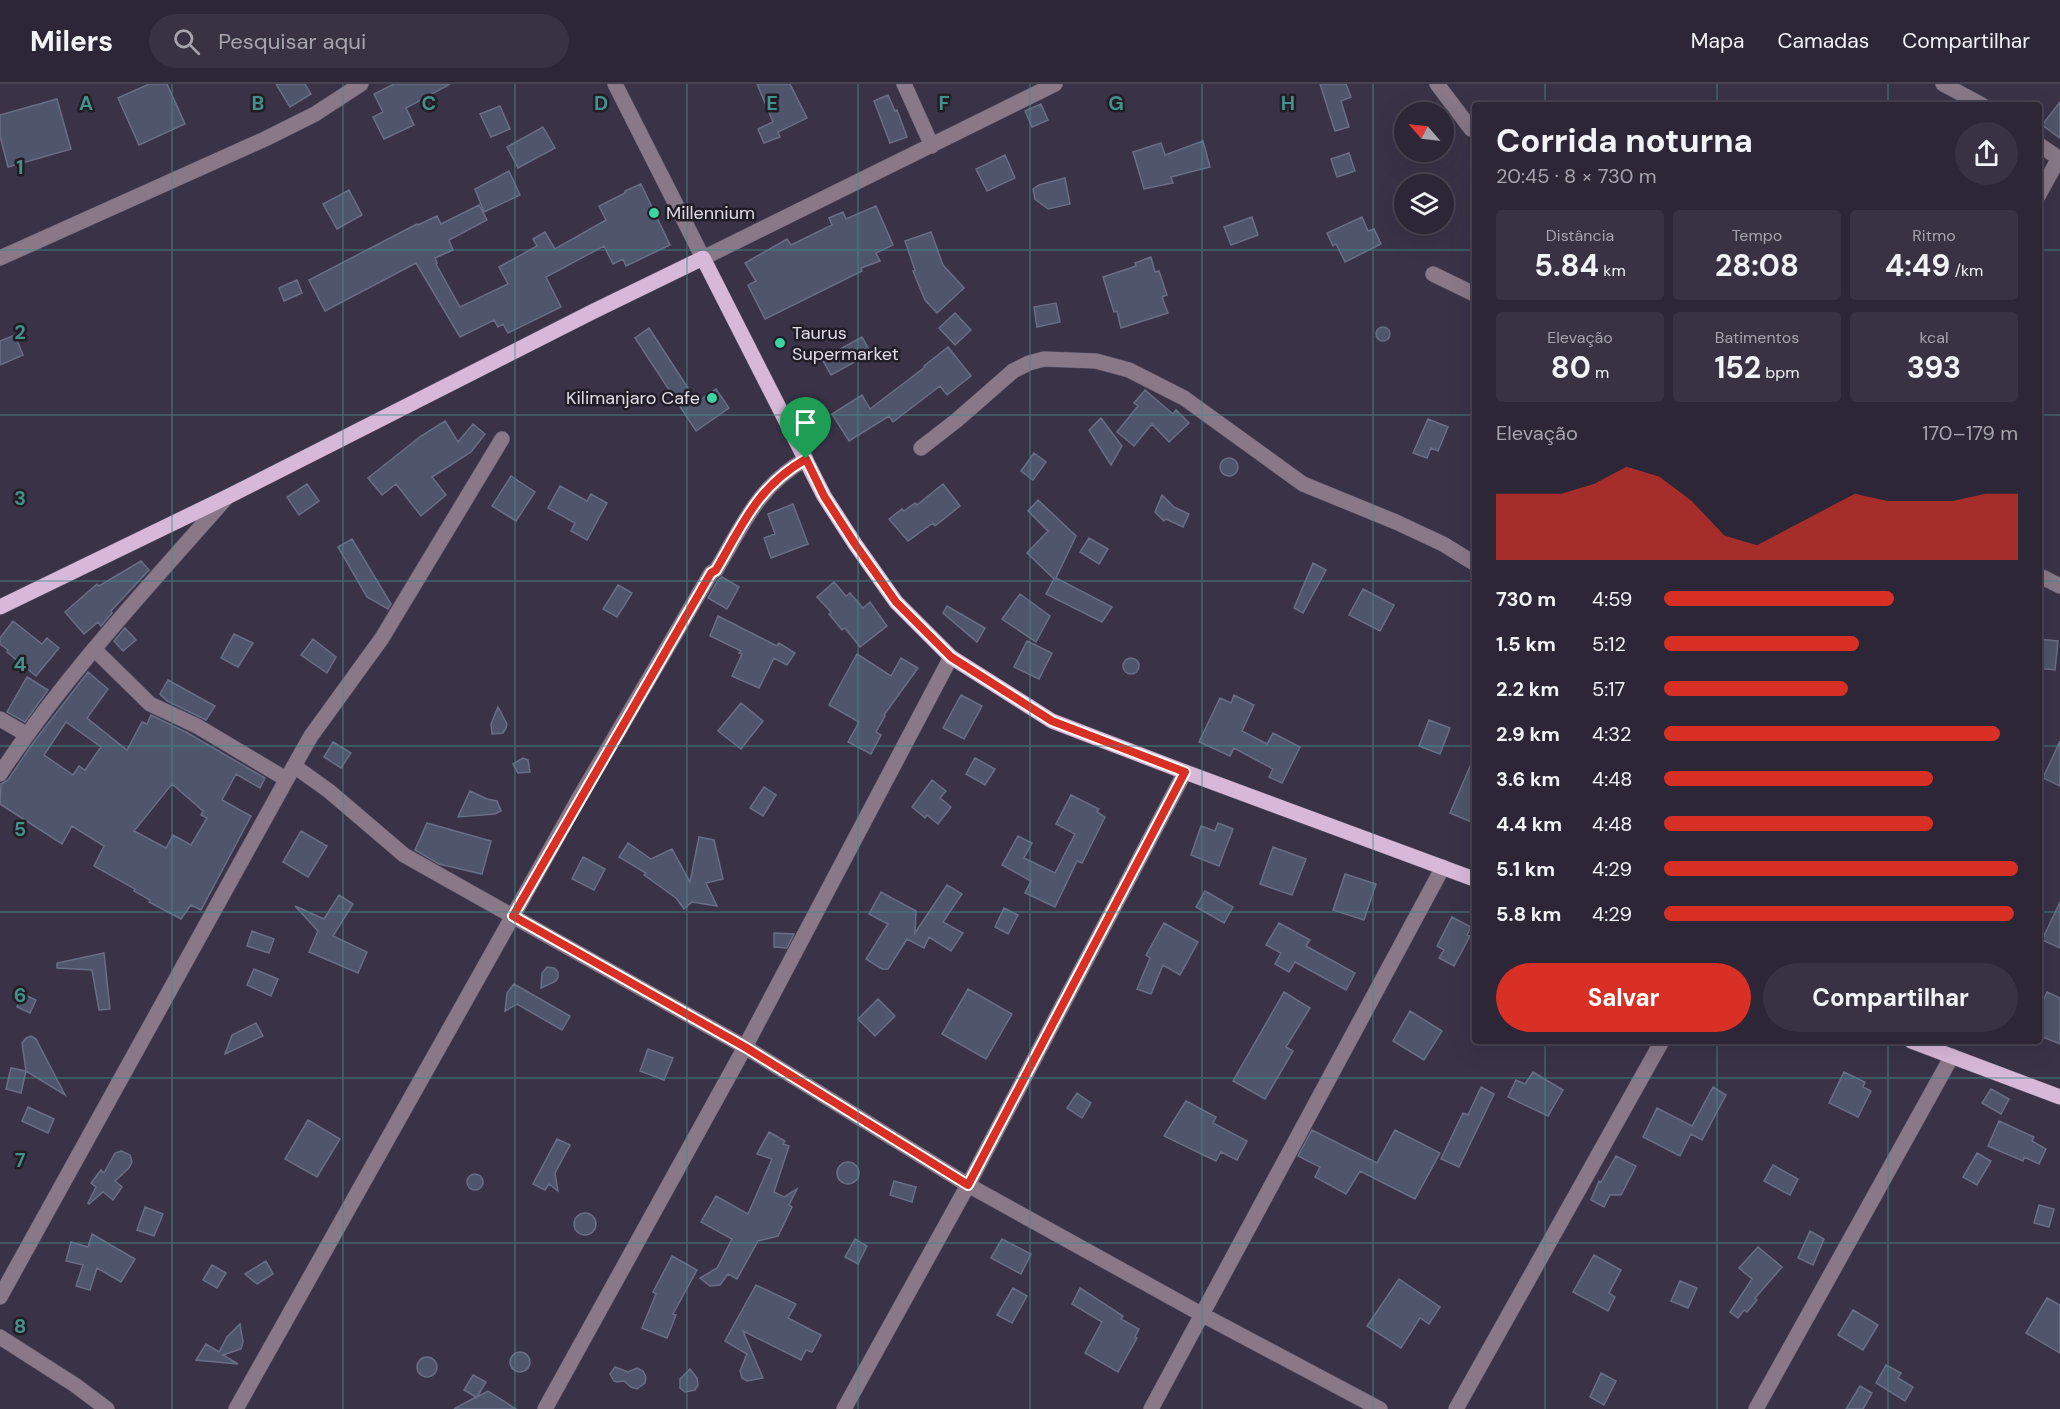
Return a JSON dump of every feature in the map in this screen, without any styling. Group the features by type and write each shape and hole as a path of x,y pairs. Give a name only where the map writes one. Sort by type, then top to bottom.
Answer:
{"main road":[{"path":"0,607 227,497 581,317 703,258 824,496 896,602 951,657 1052,721 1472,878"},
{"path":"1919,1044 2060,1097"}],"street":[{"path":"0,258 265,139 315,114 361,84"},
{"path":"615,84 703,258 1055,84"},
{"path":"904,84 932,146"},
{"path":"1437,84 1471,129"},
{"path":"1942,84 1976,102"},
{"path":"2042,147 2060,158 2042,189"},
{"path":"1433,274 1472,293"},
{"path":"921,448 1013,371 1029,363 1044,359 1096,361 1129,370 1184,398 1303,484 1396,522 1443,544 1472,562"},
{"path":"0,1297 311,736 382,638 502,439"},
{"path":"236,1409 513,916 711,573 716,570 753,506 770,485 787,470 806,459"},
{"path":"0,774 26,734 94,649 227,497"},
{"path":"2042,577 2060,586"},
{"path":"94,649 150,704 197,726 286,779"},
{"path":"545,1409 745,1047 951,657"},
{"path":"0,718 26,734"},
{"path":"294,766 329,791 404,855 745,1047 968,1185 1201,1314 1380,1409"},
{"path":"844,1409 968,1185 1185,772"},
{"path":"1151,1409 1443,867"},
{"path":"1456,1409 1660,1044"},
{"path":"1756,1409 1952,1056"},
{"path":"0,1337 75,1385 107,1409"}],"building":[{"path":"149,84 167,84 185,124 139,145 118,98"},
{"path":"276,84 305,84 311,94 290,107"},
{"path":"394,84 450,84 406,108 414,125 384,139 373,117 383,112 374,94"},
{"path":"757,84 790,84 807,118 778,132 780,137 764,143 758,129 773,122"},
{"path":"1320,84 1346,84 1351,97 1341,101 1349,127 1335,131"},
{"path":"888,95 895,111 897,110 907,137 890,143 874,101"},
{"path":"57,99 71,149 8,167 0,136 0,115"},
{"path":"2060,102 2060,138 2042,125"},
{"path":"1041,104 1048,120 1032,127 1025,111"},
{"path":"500,106 510,129 491,137 480,114"},
{"path":"543,127 555,148 518,168 507,147"},
{"path":"1203,141 1210,167 1171,177 1173,183 1144,189 1133,152 1161,143 1165,155"},
{"path":"1349,153 1355,171 1337,177 1331,159"},
{"path":"1005,155 1015,178 987,191 976,169"},
{"path":"509,171 520,195 484,212 475,189"},
{"path":"1065,178 1070,204 1048,209 1035,199 1033,189 1039,185"},
{"path":"641,184 670,245 626,266 623,259 613,264 604,246 546,277 561,307 508,333 503,324 498,327 494,320 460,337 416,263 325,311 309,280 417,224 437,216 441,224 479,205 487,220 449,240 453,250 435,258 436,264 460,307 508,284 499,267 537,246 533,239 545,232 555,249 606,220 599,206"},
{"path":"349,190 362,215 337,229 323,204"},
{"path":"876,206 893,245 876,253 880,261 861,268 862,271 765,319 748,285 756,281 745,263 787,239 791,245 832,225 829,218 843,212 846,219"},
{"path":"1252,217 1258,235 1231,245 1224,227"},
{"path":"1362,217 1368,231 1374,229 1381,244 1345,262 1336,244 1333,246 1327,233"},
{"path":"931,232 943,265 964,288 937,313 925,300 913,271 915,270 905,241"},
{"path":"1151,257 1155,272 1159,271 1167,295 1162,297 1168,313 1121,328 1117,311 1114,312 1103,277 1136,266 1135,263"},
{"path":"297,280 302,293 284,301 279,288"},
{"path":"1056,303 1060,322 1037,327 1034,307"},
{"path":"955,313 971,330 955,345 939,328"},
{"path":"1380,327 1386,327 1390,334 1386,341 1380,341 1376,337 1376,331"},
{"path":"649,328 697,402 716,389 729,408 696,431 635,338"},
{"path":"15,335 23,355 0,365 0,341"},
{"path":"862,337 871,353 831,375 822,359"},
{"path":"948,347 971,376 947,395 940,386 893,422 889,416 849,441 832,414 862,395 870,409"},
{"path":"1145,390 1173,414 1176,410 1189,423 1169,442 1152,424 1134,446 1117,432 1138,406 1134,403"},
{"path":"1101,418 1122,446 1111,465 1089,430"},
{"path":"1428,419 1448,427 1438,451 1431,448 1427,458 1413,453"},
{"path":"445,421 458,442 473,424 485,434 471,452 432,477 446,495 421,516 396,484 382,495 368,478 421,436"},
{"path":"1034,453 1046,462 1033,480 1021,471"},
{"path":"1229,458 1235,461 1238,467 1235,473 1229,476 1223,473 1220,467 1223,461"},
{"path":"511,476 535,492 516,521 492,506"},
{"path":"307,484 319,501 299,515 287,497"},
{"path":"943,484 960,506 935,526 933,523 908,541 889,519 902,509 904,511 915,503 917,505"},
{"path":"560,486 587,501 591,494 607,503 587,540 571,531 575,523 548,508"},
{"path":"1162,495 1174,507 1189,514 1183,527 1166,519 1164,521 1155,512"},
{"path":"1038,500 1076,536 1056,578 1112,607 1102,622 1046,594 1054,579 1027,553 1048,531 1028,511"},
{"path":"793,504 808,544 771,558 764,538 775,534 768,514"},
{"path":"1089,538 1108,549 1099,564 1080,552"},
{"path":"352,539 391,604 388,609 367,597 338,547"},
{"path":"141,561 149,570 111,611 112,613 101,626 98,622 84,634 65,612 97,584 99,586"},
{"path":"1313,563 1326,570 1303,613 1294,608"},
{"path":"722,577 739,587 727,609 708,598"},
{"path":"834,582 846,596 850,593 863,608 870,602 887,626 860,647 845,628 842,630 829,614 831,612 817,597"},
{"path":"618,585 632,593 617,617 603,609"},
{"path":"1363,589 1394,605 1380,631 1349,615"},
{"path":"1020,594 1050,616 1036,642 1002,619"},
{"path":"947,606 985,628 977,642 943,613"},
{"path":"718,616 777,646 779,643 795,653 787,665 774,658 759,688 732,676 742,654 739,653 741,651 710,636"},
{"path":"13,621 42,644 47,638 59,648 36,676 0,644 0,638"},
{"path":"125,628 136,640 123,651 114,641"},
{"path":"234,634 253,643 238,667 221,658"},
{"path":"313,639 336,657 327,673 301,655"},
{"path":"2042,639 2058,641 2055,670 2042,668"},
{"path":"1027,641 1052,653 1039,679 1014,667"},
{"path":"857,654 891,676 901,658 918,668 884,715 876,732 881,735 871,754 848,742 859,722 829,705"},
{"path":"1131,658 1139,666 1131,674 1123,666"},
{"path":"88,672 108,689 87,718 127,750 142,722 147,724 151,715 186,732 265,778 260,788 236,774 222,800 251,816 201,910 191,905 181,919 149,902 150,900 134,891 135,889 94,866 104,846 72,826 62,844 0,804 1,784 8,780 33,743","holes":["66,722 101,747 85,770 79,766 73,775 44,755","172,784 203,811 201,815 207,818 191,845 173,835 166,848 134,831"]},
{"path":"27,677 48,690 25,722 7,712"},
{"path":"168,680 215,706 206,720 167,701 160,694"},
{"path":"961,695 982,706 964,739 943,728"},
{"path":"1234,695 1254,705 1242,731 1267,744 1273,733 1300,747 1282,783 1269,777 1273,769 1234,748 1230,756 1199,742 1220,698 1231,703"},
{"path":"741,703 763,721 741,749 718,731"},
{"path":"498,707 507,724 503,733 492,734 491,724"},
{"path":"1429,720 1450,728 1440,754 1419,746"},
{"path":"2060,741 2060,786 2043,778"},
{"path":"333,742 351,753 341,768 324,757"},
{"path":"523,758 528,760 530,772 518,773 513,764"},
{"path":"975,758 995,769 985,785 966,774"},
{"path":"1472,762 1472,822 1450,813"},
{"path":"932,780 946,791 940,798 951,807 938,824 927,815 925,818 912,807"},
{"path":"764,787 776,795 763,816 750,808"},
{"path":"470,791 497,801 501,811 495,814 458,817"},
{"path":"1071,795 1099,809 1097,812 1105,817 1082,863 1077,861 1055,907 1025,893 1031,881 1002,865 1018,836 1032,843 1024,858 1055,873 1075,834 1056,824"},
{"path":"427,823 491,841 482,874 439,864 415,850"},
{"path":"1218,823 1233,829 1219,866 1191,855 1201,826 1215,831"},
{"path":"301,831 327,846 308,877 283,862"},
{"path":"699,837 714,840 723,879 706,883 717,906 692,902 684,909 676,898 644,875 646,873 619,857 628,843 651,859 672,849 690,882"},
{"path":"1273,847 1306,859 1292,895 1260,884"},
{"path":"583,857 605,869 594,890 572,879"},
{"path":"1345,874 1376,884 1364,920 1333,910"},
{"path":"947,885 962,894 943,922 963,933 951,951 929,937 924,948 907,939 888,969 882,969 866,959 888,924 869,914 881,892 916,911 915,933"},
{"path":"1205,891 1233,907 1224,923 1196,907"},
{"path":"339,895 353,904 333,936 367,952 358,973 309,952 318,931 295,906 324,919"},
{"path":"2060,902 2060,948 2042,940"},
{"path":"1004,908 1018,915 1008,934 995,927"},
{"path":"1452,917 1471,927 1467,935 1470,936 1454,966 1439,958 1444,950 1437,946"},
{"path":"1164,923 1198,942 1180,975 1163,965 1151,994 1137,989 1150,958 1146,955"},
{"path":"1279,923 1310,940 1306,946 1355,973 1346,990 1295,962 1289,972 1275,964 1281,953 1266,945"},
{"path":"252,931 274,939 269,953 247,946"},
{"path":"774,933 794,934 787,948 774,947"},
{"path":"104,953 110,1009 99,1010 92,970 57,968 57,963"},
{"path":"547,967 554,968 558,972 558,977 556,981 541,988 542,973"},
{"path":"254,969 278,979 271,996 247,985"},
{"path":"514,984 570,1016 562,1030 517,1004 505,1011 507,993"},
{"path":"968,989 1012,1014 986,1059 942,1034"},
{"path":"1284,992 1310,1008 1286,1047 1293,1051 1265,1099 1233,1081"},
{"path":"2047,992 2060,998 2060,1044 2042,1037 2042,1003"},
{"path":"23,994 36,1000 30,1013 17,1007"},
{"path":"878,999 895,1016 875,1036 858,1019"},
{"path":"1410,1011 1442,1031 1424,1060 1393,1041"},
{"path":"256,1023 263,1036 225,1054 232,1035"},
{"path":"31,1036 36,1039 65,1095 26,1071 22,1043"},
{"path":"648,1049 673,1058 664,1080 640,1071"},
{"path":"11,1068 26,1071 21,1093 6,1089"},
{"path":"1533,1072 1563,1090 1548,1116 1508,1097 1516,1080 1525,1084"},
{"path":"1844,1072 1865,1082 1863,1087 1871,1091 1858,1117 1829,1103"},
{"path":"1481,1087 1494,1094 1459,1167 1441,1159 1463,1113 1468,1115"},
{"path":"1713,1087 1726,1095 1702,1140 1691,1134 1680,1156 1643,1137 1657,1108 1692,1126"},
{"path":"1991,1089 2009,1099 2001,1114 1982,1103"},
{"path":"1077,1093 1091,1103 1082,1118 1067,1108"},
{"path":"1186,1101 1216,1117 1213,1123 1247,1141 1237,1160 1221,1152 1216,1161 1164,1136"},
{"path":"28,1107 54,1119 48,1133 22,1121"},
{"path":"308,1120 340,1139 317,1177 285,1159"},
{"path":"1999,1121 2034,1137 2032,1141 2046,1149 2039,1164 2024,1157 2023,1161 1988,1146"},
{"path":"1312,1130 1377,1163 1395,1130 1440,1153 1415,1199 1360,1171 1346,1194 1315,1177 1320,1167 1298,1156"},
{"path":"769,1132 785,1141 783,1144 789,1146 774,1192 784,1197 797,1189 789,1205 792,1207 778,1236 758,1241 737,1279 728,1274 720,1285 710,1286 700,1278 717,1268 732,1239 701,1222 716,1196 748,1214 772,1159 757,1154"},
{"path":"557,1139 570,1145 555,1173 558,1191 549,1184 545,1190 533,1184"},
{"path":"121,1151 130,1155 132,1162 115,1181 122,1187 113,1200 103,1192 89,1204 96,1187 91,1183 101,1170 104,1173 115,1153"},
{"path":"1977,1153 1991,1161 1977,1185 1963,1177"},
{"path":"1616,1156 1636,1166 1621,1195 1610,1195 1604,1207 1591,1200 1599,1181 1601,1182"},
{"path":"848,1162 856,1165 859,1173 856,1181 848,1184 840,1181 837,1173 840,1165"},
{"path":"1773,1165 1798,1179 1790,1195 1764,1181"},
{"path":"475,1174 483,1182 475,1190 467,1182"},
{"path":"894,1181 916,1187 912,1202 890,1195"},
{"path":"2039,1205 2054,1209 2049,1227 2034,1223"},
{"path":"145,1207 163,1214 154,1236 137,1230"},
{"path":"585,1213 593,1216 596,1224 593,1232 585,1235 577,1232 574,1224 577,1216"},
{"path":"1810,1231 1824,1239 1813,1265 1798,1258"},
{"path":"92,1234 135,1259 121,1282 97,1268 90,1290 76,1286 83,1265 66,1261 71,1242 88,1247"},
{"path":"855,1239 867,1246 858,1264 845,1257"},
{"path":"1002,1239 1031,1254 1021,1274 991,1258"},
{"path":"1758,1247 1782,1267 1755,1298 1757,1300 1747,1312 1744,1310 1738,1318 1730,1312 1752,1279 1739,1268"},
{"path":"1594,1255 1621,1270 1609,1293 1615,1297 1608,1311 1573,1292"},
{"path":"672,1256 697,1270 673,1314 676,1315 667,1338 642,1328 656,1294 653,1292"},
{"path":"266,1261 273,1274 257,1284 245,1274"},
{"path":"212,1265 226,1273 217,1288 203,1280"},
{"path":"1399,1279 1440,1307 1429,1324 1420,1318 1401,1348 1367,1326"},
{"path":"1680,1281 1697,1288 1688,1308 1671,1301"},
{"path":"756,1285 796,1304 788,1318 821,1335 812,1352 806,1350 801,1360 743,1331 763,1378 747,1381 742,1378 740,1371 747,1354 725,1341"},
{"path":"1013,1288 1027,1296 1012,1323 997,1315"},
{"path":"1080,1288 1123,1316 1121,1319 1139,1329 1135,1337 1137,1338 1118,1372 1085,1353 1102,1322 1072,1304"},
{"path":"2047,1298 2060,1305 2060,1353 2026,1333"},
{"path":"1853,1310 1878,1325 1863,1350 1838,1335"},
{"path":"240,1324 243,1342 241,1349 223,1355 238,1364 196,1360 206,1344 219,1352 227,1337"},
{"path":"520,1352 527,1355 530,1362 527,1369 520,1372 513,1369 510,1362 513,1355"},
{"path":"427,1357 434,1360 437,1367 434,1374 427,1377 420,1374 417,1367 420,1360"},
{"path":"1886,1365 1901,1373 1898,1378 1913,1387 1905,1401 1876,1383"},
{"path":"615,1367 628,1372 637,1368 643,1371 646,1377 645,1383 637,1389 624,1381 614,1381 610,1374"},
{"path":"690,1369 697,1378 698,1385 695,1390 685,1392 680,1388 680,1379"},
{"path":"1601,1373 1616,1381 1604,1405 1590,1397"},
{"path":"473,1375 486,1382 477,1397 488,1391 516,1409 454,1409 476,1397 464,1390"},
{"path":"1860,1386 1872,1393 1863,1409 1846,1409"}],"place":[{"name":"Millennium","path":"654,213"},
{"name":"Taurus Supermarket","path":"780,343"},
{"name":"Kilimanjaro Cafe","path":"712,398"}],"route":[{"path":"806,459 824,496 896,602 951,657 1052,721 1185,772 968,1185 745,1047 513,916 578,800 711,573 716,570 753,506 770,485 787,470 806,459"}]}
